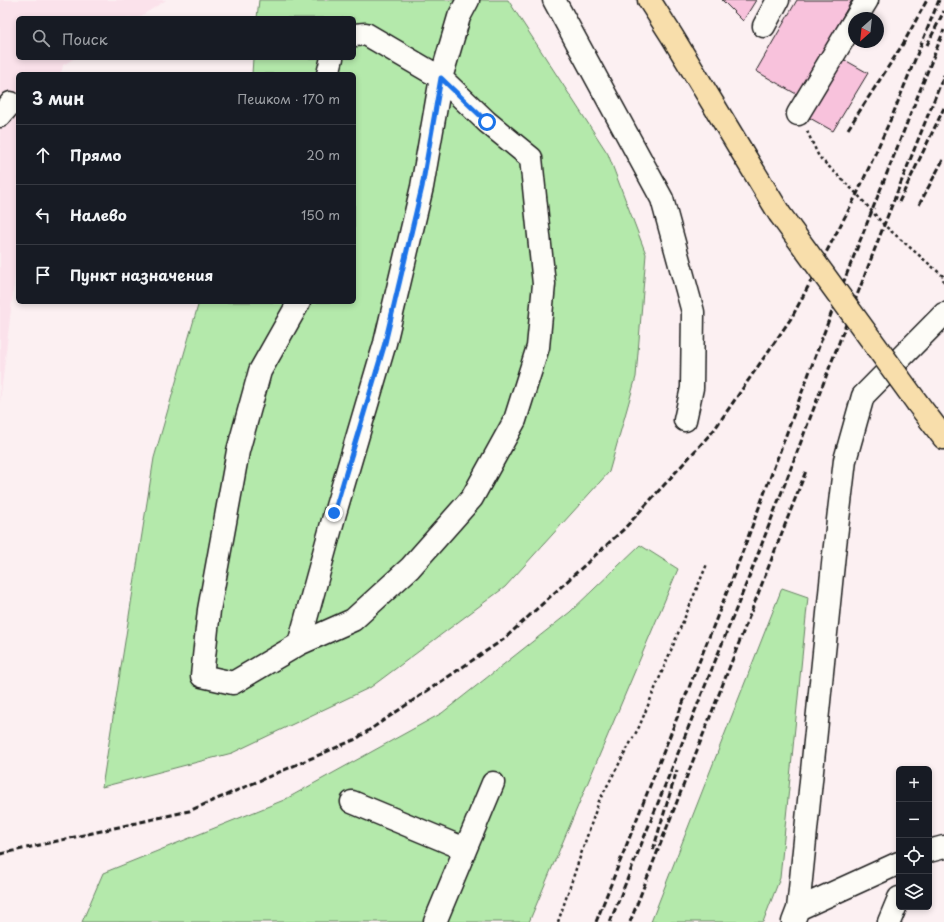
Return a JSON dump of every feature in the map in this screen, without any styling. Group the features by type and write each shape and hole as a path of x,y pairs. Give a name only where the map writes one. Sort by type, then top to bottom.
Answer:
{"main road":[{"path":"649,0 779,213 944,438"}],"street":[{"path":"299,644 334,513 385,343 422,187 441,78 460,17 468,0"},
{"path":"554,0 662,199 692,312 692,388 685,420"},
{"path":"764,26 778,0"},
{"path":"860,12 867,0"},
{"path":"798,114 848,31"},
{"path":"298,304 260,371 238,451 209,610 202,676 233,683 299,644 353,620 410,568 472,498 515,420 538,347 544,284 531,158 487,122 441,78 366,34 356,35"},
{"path":"328,72 332,60"},
{"path":"795,916 845,460 863,396 944,314"},
{"path":"435,922 493,783"},
{"path":"352,802 465,849"},
{"path":"932,850 944,847"},
{"path":"795,916 896,865"},
{"path":"889,922 896,905"}],"path":[{"path":"798,114 819,157 857,194 887,227 943,276 944,285"},
{"path":"558,922 599,801 639,727 707,564"}],"shaded area":[{"path":"0,0 166,0 141,16 16,16 16,60 72,60 63,65 61,72 16,72 16,267 0,402"}],"green space":[{"path":"259,0 508,0 608,154 646,254 636,377 609,472 505,587 371,687 232,753 102,787 154,458 198,304 356,304 356,72 252,72 253,60 356,60 356,16 257,16"},
{"path":"640,545 678,569 529,922 82,922 103,873 284,800 442,713 570,612"},
{"path":"782,588 808,597 780,878 763,922 651,922"}],"building":[{"path":"722,0 756,0 743,21"},
{"path":"797,0 852,0 798,95 756,71"},
{"path":"843,59 868,73 833,131 808,117"}],"railway":[{"path":"848,129 903,44 927,0"},
{"path":"0,854 189,811 356,739 504,639 624,529 714,430 792,317 857,194 893,114 939,0"},
{"path":"927,45 944,11"},
{"path":"596,922 738,564 834,306 944,30"},
{"path":"610,922 753,567 884,225 944,75"},
{"path":"899,202 944,108"},
{"path":"919,205 944,158"},
{"path":"630,922 806,471"},
{"path":"653,850 677,770"}],"route":[{"path":"334,513 385,343 422,187 441,78 487,122"}]}
